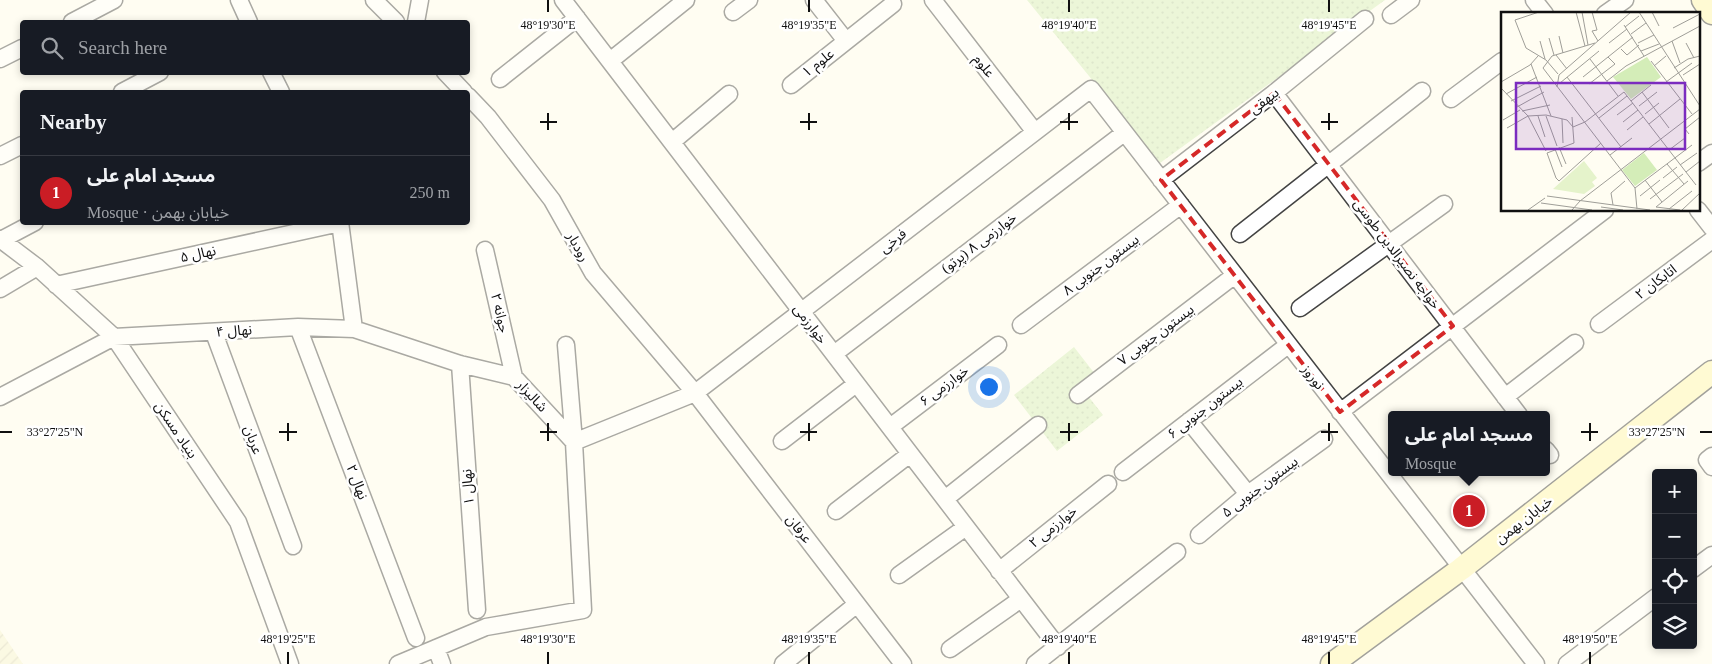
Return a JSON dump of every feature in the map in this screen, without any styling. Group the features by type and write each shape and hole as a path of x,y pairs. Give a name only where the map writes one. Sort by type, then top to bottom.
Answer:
{"street":[{"path":"76,20 114,0"},
{"path":"239,0 248,20"},
{"path":"374,0 394,20"},
{"path":"416,20 420,0"},
{"name":"خوارزمی","path":"563,0 1058,647"},
{"path":"610,61 686,0"},
{"path":"733,12 749,0"},
{"path":"814,0 846,41"},
{"name":"علوم","path":"933,0 1035,132"},
{"path":"1391,15 1410,0"},
{"path":"1534,0 1543,12"},
{"path":"1608,12 1625,0"},
{"path":"1703,0 1712,13"},
{"name":"علوم ۱","path":"790,85 893,4"},
{"path":"500,79 577,18"},
{"name":"بیهقی","path":"1161,180 1274,93 1365,19"},
{"path":"0,60 20,49"},
{"path":"1451,99 1501,62"},
{"path":"126,90 154,75"},
{"path":"273,75 279,90"},
{"path":"448,75 462,90"},
{"name":"فرخی","path":"695,393 1091,89"},
{"name":"نوروز","path":"1091,89 1388,474"},
{"path":"1240,234 1422,91"},
{"name":"خواجه نصیرالدین طوسی","path":"1274,93 1516,411"},
{"path":"672,142 729,94"},
{"name":"رودبار","path":"470,98 488,117 552,200 593,273 695,393"},
{"name":"خوارزمی ۸ (پرتو)","path":"834,354 1124,132"},
{"path":"0,156 20,145"},
{"path":"1700,161 1712,153"},
{"path":"1300,308 1444,204"},
{"name":"بیستون جنوبی ۸","path":"1021,325 1181,205"},
{"path":"1340,412 1604,211"},
{"path":"1699,211 1712,228"},
{"path":"1,240 29,225"},
{"name":"نهال ۵","path":"56,285 331,225"},
{"path":"340,225 354,329"},
{"name":"بنیاد مسکن","path":"1,240 36,267 114,337 238,522 290,664"},
{"name":"اتابکان ۲","path":"1599,324 1712,240"},
{"name":"جوانه ۲","path":"485,250 514,377"},
{"path":"0,289 36,267"},
{"name":"بیستون جنوبی ۷","path":"1078,395 1235,275"},
{"name":"نهال ۴","path":"114,337 298,327 354,329"},
{"name":"نهال ۲","path":"298,327 416,638"},
{"name":"شالیزار","path":"354,329 460,364 514,377 574,442"},
{"name":"عربان","path":"214,333 292,546"},
{"path":"0,397 114,337"},
{"path":"1505,397 1575,343"},
{"name":"بیستون جنوبی ۶","path":"1123,472 1288,344"},
{"path":"398,664 486,627 583,610 574,442 566,345"},
{"name":"خوارزمی ۶","path":"890,428 998,345"},
{"name":"نهال ۱","path":"460,364 477,610"},
{"name":"خیابان بهمن","path":"1332,664 1462,569 1712,372"},
{"path":"782,441 856,384"},
{"path":"574,442 695,393"},
{"name":"عرفان","path":"695,393 903,664"},
{"path":"1189,421 1248,494"},
{"path":"944,499 1038,426"},
{"name":"بیستون جنوبی ۵","path":"1198,536 1248,494 1324,439"},
{"path":"836,511 910,454"},
{"path":"1712,456 1707,460 1712,467"},
{"name":"نوروز","path":"1390,476 1536,664"},
{"name":"خوارزمی ۲","path":"999,571 1108,484"},
{"path":"899,575 966,527"},
{"path":"1035,664 1177,552"},
{"path":"1697,566 1712,555"},
{"path":"950,649 1021,599"},
{"path":"1567,664 1652,600"},
{"path":"783,664 857,604"},
{"path":"436,648 442,664"}],"highlighted area":[{"path":"1274,93 1453,326 1340,412 1161,180"}],"shaded area":[{"path":"0,630 23,664 0,664"}],"green space":[{"path":"1027,0 1385,0 1160,163"},
{"path":"1074,347 1102,383 1088,396 1103,415 1057,451 1014,395"}],"place":[{"name":"مسجد امام علی","path":"1469,511"}]}
